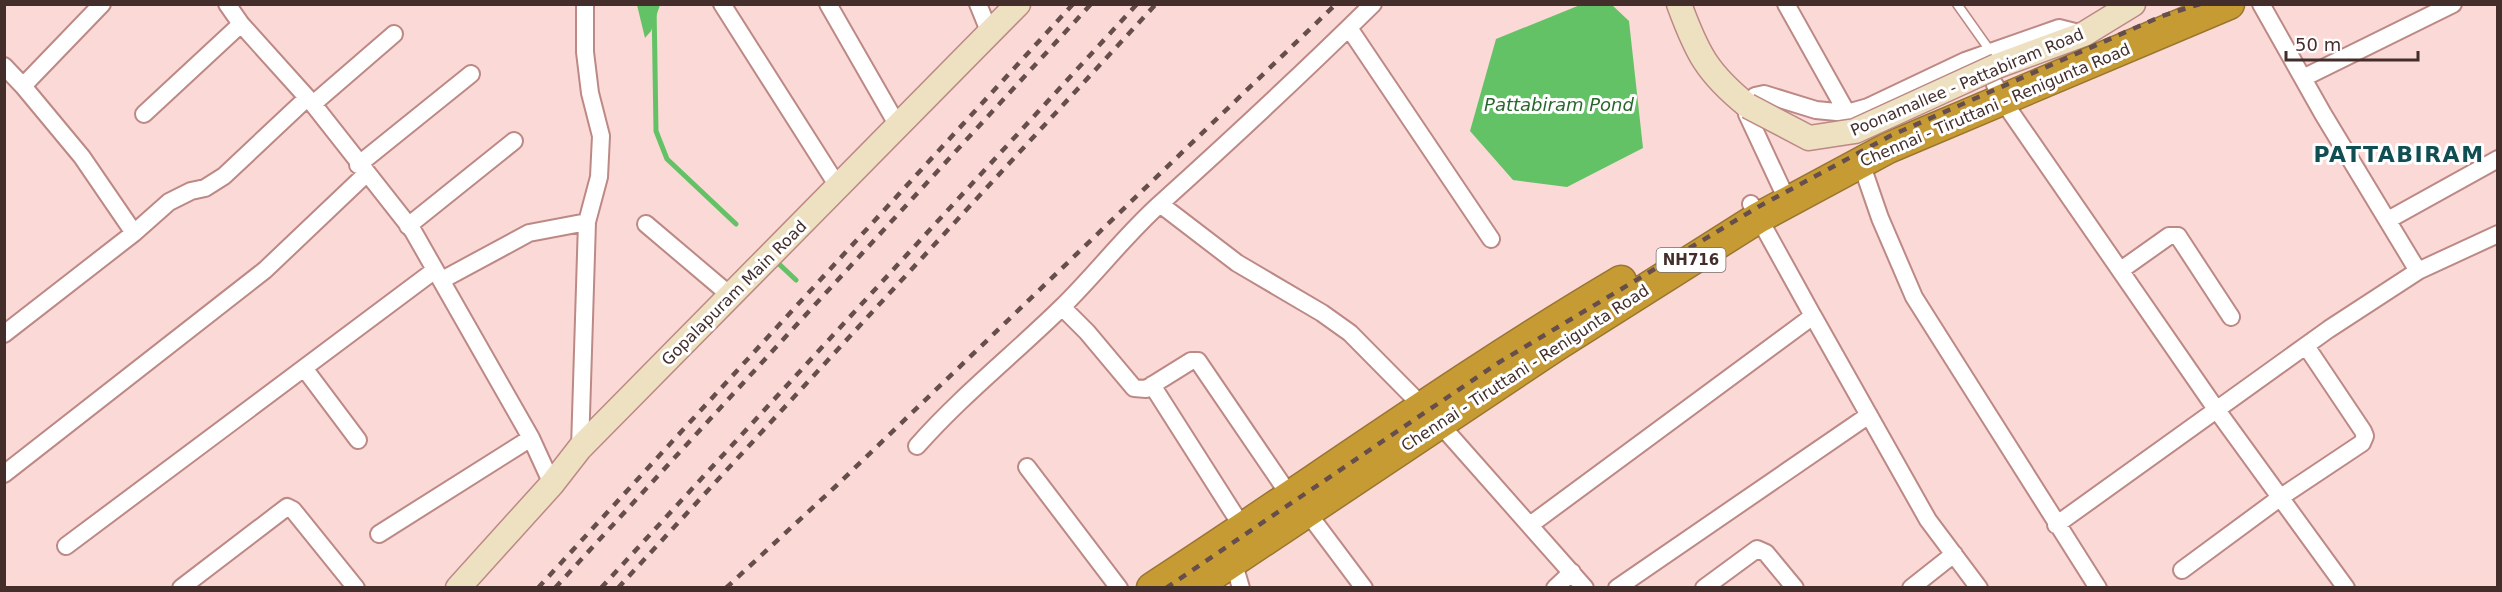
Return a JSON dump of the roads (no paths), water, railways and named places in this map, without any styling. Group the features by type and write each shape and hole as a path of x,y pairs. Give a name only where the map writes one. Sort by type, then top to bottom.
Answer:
{"highway":[{"name":"Chennai - Tiruttani - Renigunta Road","path":"1152,588 1243,528 1299,504 1430,414 1544,326 1858,156 1996,76 2175,4"},
{"name":"Chennai - Tiruttani - Renigunta Road","path":"1996,76 2229,4"},
{"name":"Chennai - Tiruttani - Renigunta Road","path":"1193,588 1237,574 1299,504"}],"street":[{"path":"23,86 102,4"},
{"path":"227,4 241,24 310,101 408,226 531,438 552,484"},
{"path":"580,448 587,222 599,177 601,136 590,93 585,52 585,4"},
{"path":"722,4 839,188"},
{"path":"828,4 898,126"},
{"path":"978,4 989,31"},
{"name":"Gopalapuram Main Road","path":"458,588 552,484 580,448 1018,4"},
{"path":"917,446 951,408 997,369 1062,307 1160,204 1201,169 1373,4"},
{"name":"Poonamallee - Pattabiram Road","path":"1678,4 1696,50 1723,86 1748,106 1809,138 1856,131 1996,76 2084,34 2133,4"},
{"path":"1786,4 1847,113"},
{"path":"2261,4 2302,78 2418,271"},
{"path":"2302,78 2453,4"},
{"path":"144,114 241,24"},
{"path":"1349,28 1491,239"},
{"path":"4,334 134,233 169,202 191,191 205,188 224,176 310,101 394,34"},
{"path":"1784,195 1747,114 1750,101 1755,96 1764,93 1816,110 1847,113 1868,108 1965,61 1996,76 2121,270 2216,409 2346,588"},
{"path":"4,66 82,157 134,233"},
{"path":"4,474 265,270 362,170 471,74"},
{"path":"408,226 514,141"},
{"path":"1858,156 1880,218 1914,297 2056,525 2098,588"},
{"path":"2388,220 2498,159"},
{"path":"1160,204 1237,263 1322,313 1350,333 1430,414 1585,588"},
{"path":"1754,211 1928,520 1979,588"},
{"path":"66,546 304,368 438,275 530,233 587,222"},
{"path":"645,224 731,296"},
{"path":"2056,525 2216,409 2418,271 2498,234"},
{"path":"2121,270 2169,236 2178,236 2231,317"},
{"path":"1062,307 1131,386 1140,390 1191,361 1198,361 1299,504 1364,588"},
{"path":"1530,525 1813,316"},
{"path":"2182,570 2281,497 2362,443 2365,436 2306,346"},
{"path":"304,368 358,440"},
{"path":"1152,385 1243,528"},
{"path":"1617,588 1869,415"},
{"path":"379,534 531,438"},
{"path":"1027,467 1119,588"},
{"path":"181,588 287,507 293,510 356,588"},
{"path":"1704,588 1757,549 1766,553 1795,588"},
{"path":"1911,588 1954,554"},
{"path":"1555,588 1572,572"}],"lane":[{"path":"1957,4 1996,76"}],"water":[{"path":"637,5 660,5 651,31 645,38"},
{"name":"Pattabiram Pond","path":"1580,5 1612,5 1629,21 1643,148 1567,187 1513,180 1470,131 1496,39"}],"waterway":[{"path":"654,4 656,131 667,159 736,224"},
{"path":"779,264 796,280"}],"railway":[{"path":"538,588 1073,4"},
{"path":"555,588 1091,4"},
{"path":"601,588 1137,4"},
{"path":"618,588 1156,4"},
{"path":"726,588 836,486 1336,4"},
{"path":"1166,588 1498,363 1758,207 1890,136 2162,16 2200,4"}],"district":[{"name":"PATTABIRAM","path":"2399,154"}]}
